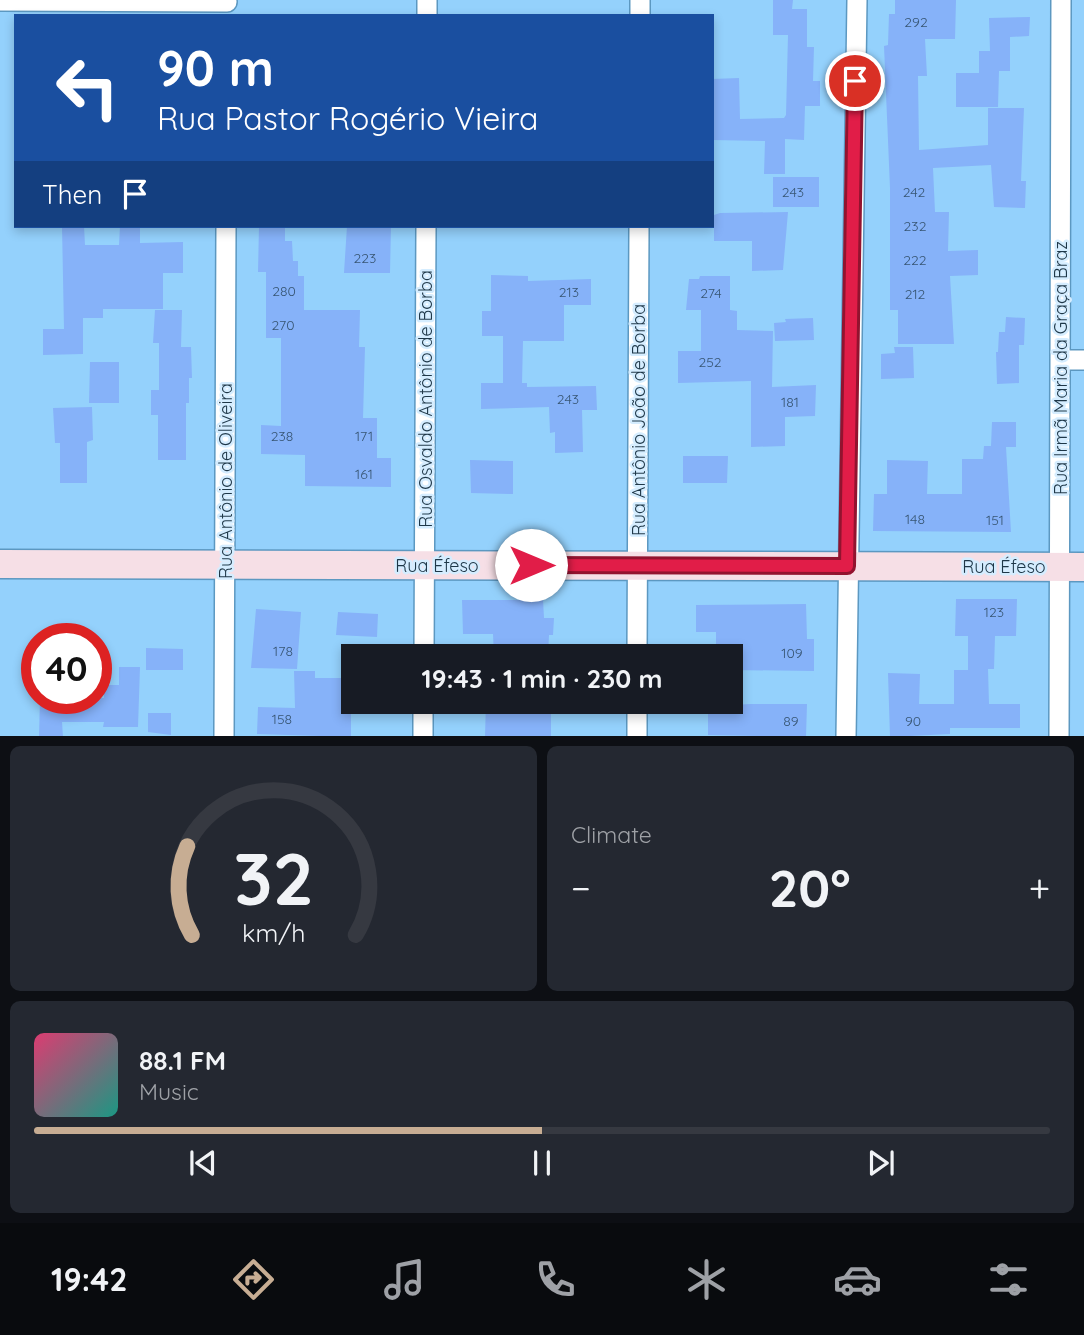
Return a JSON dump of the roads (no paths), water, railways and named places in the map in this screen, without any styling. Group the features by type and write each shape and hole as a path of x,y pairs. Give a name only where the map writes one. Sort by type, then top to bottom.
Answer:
{"street":[{"path":"846,736 857,0"},
{"name":"Rua Irmã Maria da Graça Braz","path":"1059,736 1072,567 1060,360 1061,0"},
{"path":"0,1 227,6"},
{"name":"Rua Antônio de Oliveira","path":"224,736 226,228"},
{"name":"Rua Osvaldo Antônio de Borba","path":"424,644 426,228"},
{"name":"Rua Antônio João de Borba","path":"638,644 639,228"},
{"path":"1060,360 1084,360"},
{"name":"Rua Éfeso","path":"0,564 1072,567"},
{"path":"423,714 423,736"},
{"path":"637,714 637,736"}]}
